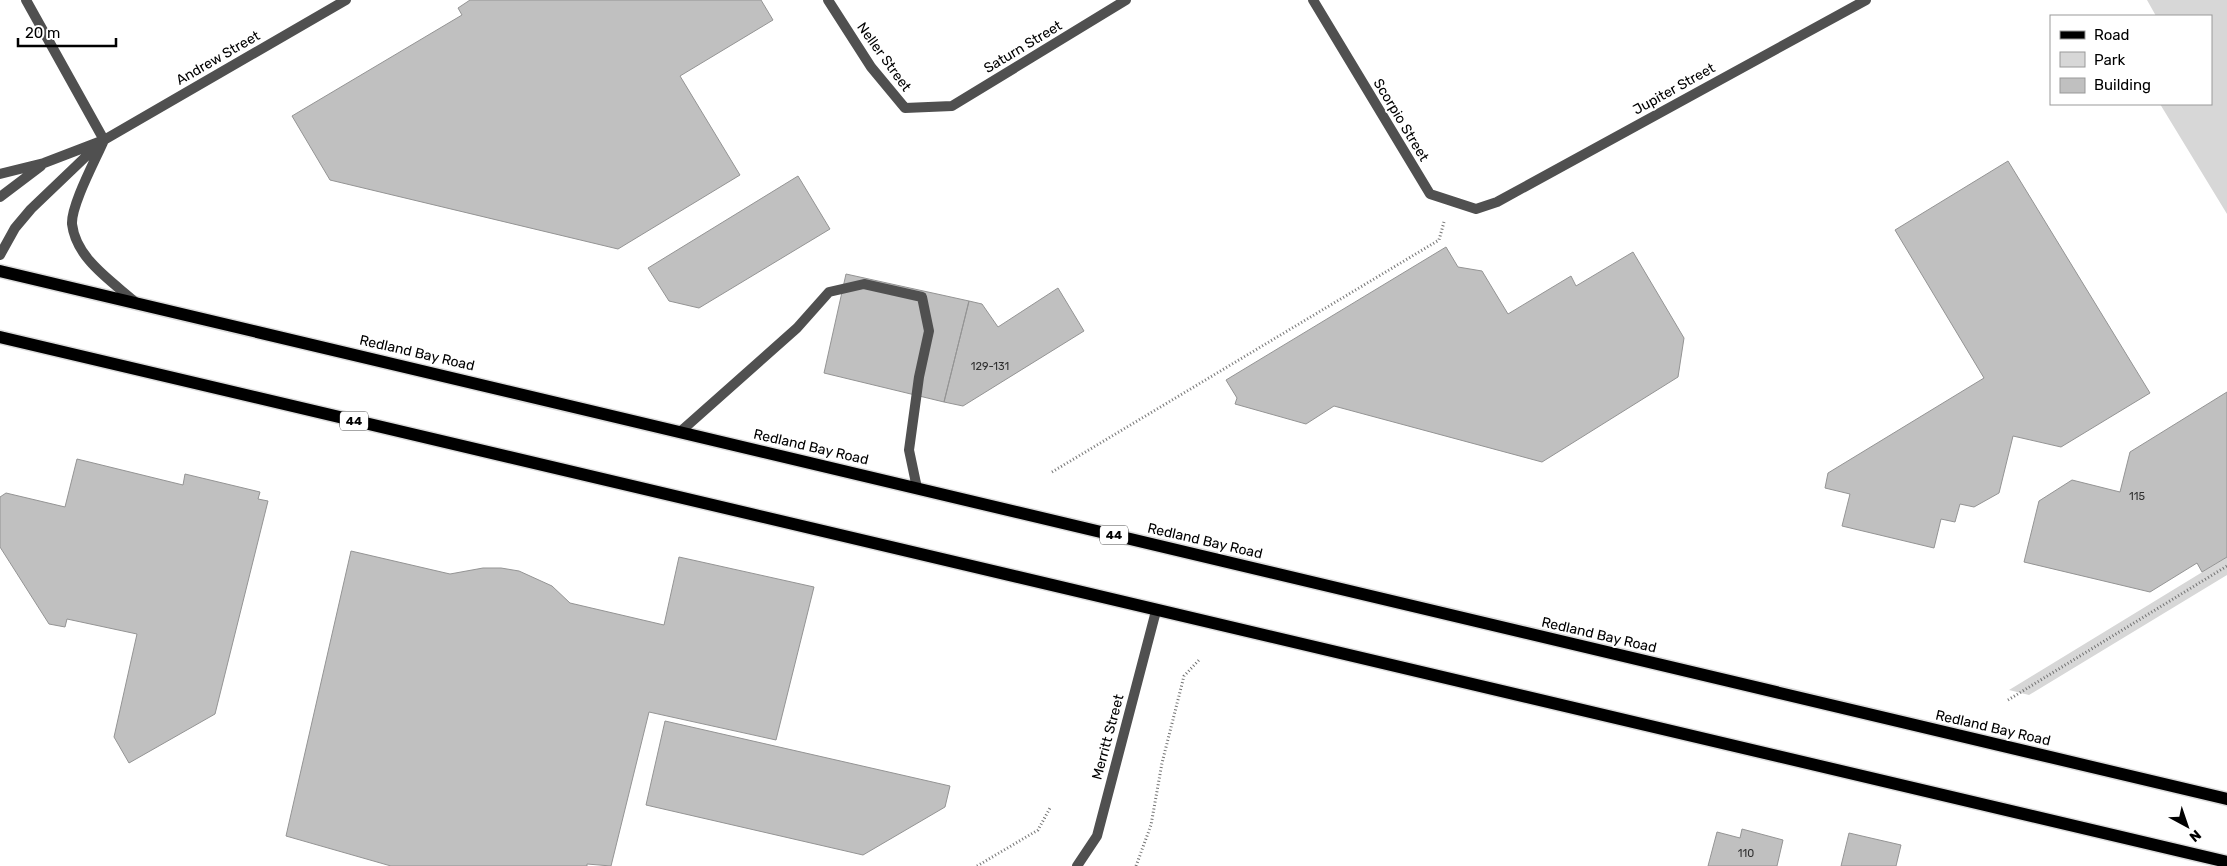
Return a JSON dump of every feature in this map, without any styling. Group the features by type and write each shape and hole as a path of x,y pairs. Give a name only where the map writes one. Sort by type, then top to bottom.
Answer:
{"main road":[{"name":"Redland Bay Road","path":"0,271 134,301 2227,799"},
{"name":"44","path":"0,337 2227,862"}],"street":[{"path":"26,0 104,140 77,201 72,222 78,245 94,266 134,301"},
{"name":"Andrew Street","path":"0,174 44,163 104,140 346,0"},
{"name":"Neller Street","path":"828,0 871,67 905,108 931,107"},
{"name":"Saturn Street","path":"931,107 952,106 1126,0"},
{"name":"Scorpio Street","path":"1313,0 1430,194 1476,209 1496,202"},
{"name":"Jupiter Street","path":"1496,202 1866,0"},
{"name":"Andrew Street","path":"0,255 15,228 32,209 104,140"},
{"name":"Andrew Street","path":"0,198 44,163"},
{"path":"680,432 797,328 829,292 864,284 922,297 929,331 918,386 909,450 917,488"},
{"name":"Merritt Street","path":"1077,866 1097,836 1156,611"}],"path":[{"path":"1052,472 1438,240 1450,200"},
{"path":"2008,700 2227,566"},
{"path":"1136,866 1151,825 1162,763 1184,676 1199,660"},
{"path":"977,866 1038,830 1050,808"}],"green space":[{"path":"2147,0 2227,0 2227,214 2161,105 2212,105 2212,15 2155,15"},
{"path":"2227,557 2227,575 2029,695 2009,690"}],"building":[{"path":"470,0 761,0 773,20 680,76 740,175 618,249 330,180 292,116 462,15 458,8"},
{"path":"2008,161 2150,393 2061,447 2013,436 1999,493 1974,507 1960,504 1955,522 1941,519 1934,548 1842,526 1850,494 1825,488 1828,473 1984,378 1895,230"},
{"path":"798,176 830,229 699,308 669,301 648,268"},
{"path":"1446,247 1458,267 1482,271 1508,314 1571,276 1576,286 1633,252 1684,338 1678,377 1542,462 1334,406 1306,424 1235,404 1237,398 1226,380"},
{"path":"846,274 969,301 944,402 824,373"},
{"path":"1058,288 1084,331 963,406 944,402 969,301 982,304 998,327"},
{"path":"2227,392 2227,557 2202,572 2197,563 2150,592 2024,562 2039,501 2072,480 2120,492 2130,452"},
{"path":"77,459 183,485 185,474 260,492 258,499 268,501 215,714 129,763 114,737 137,634 67,619 65,627 49,624 0,547 0,497 6,493 65,507"},
{"path":"351,551 450,574 483,568 519,571 552,586 570,603 664,625 679,557 814,587 776,740 649,712 611,866 587,864 587,866 391,866 286,836"},
{"path":"665,721 950,786 945,807 863,855 646,805"},
{"path":"1742,829 1783,840 1777,866 1708,866 1717,832 1740,838"},
{"path":"1849,833 1901,845 1896,866 1841,866"}]}
